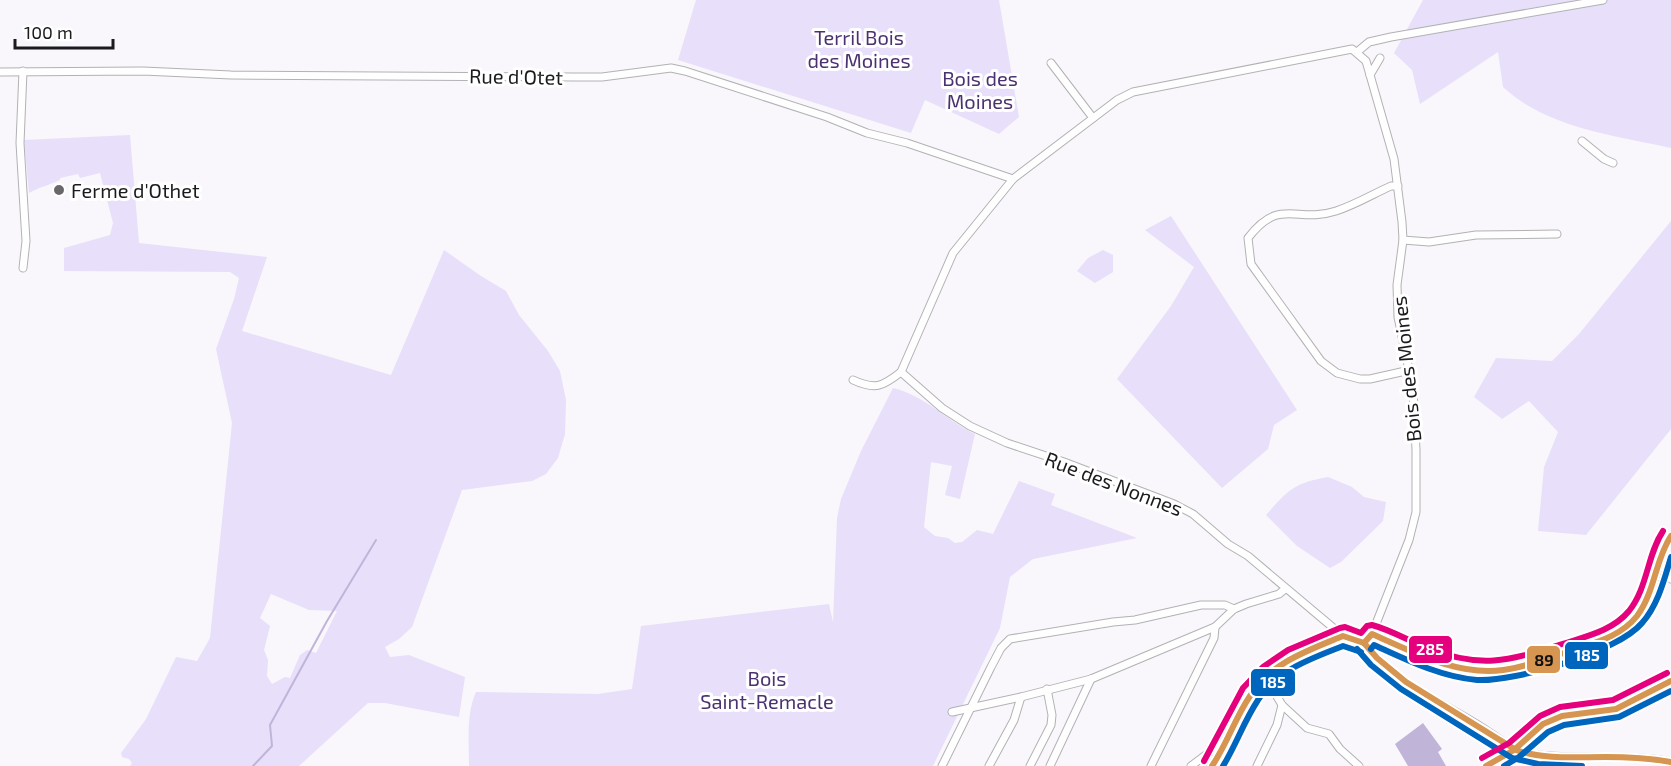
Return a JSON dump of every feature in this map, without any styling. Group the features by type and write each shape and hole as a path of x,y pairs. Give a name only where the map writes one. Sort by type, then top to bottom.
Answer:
{"street":[{"path":"853,380 872,387 889,382 901,372 953,253 1013,179 1117,100 1133,92 1343,50 1352,49 1357,52 1369,42 1391,37 1603,0"},
{"name":"Bois des Moines","path":"1357,52 1366,61 1394,159 1403,240 1397,303 1398,317 1410,370 1414,411 1416,512 1409,540 1372,634"},
{"path":"1370,75 1380,58"},
{"path":"1051,63 1092,118"},
{"name":"Rue d'Otet","path":"0,72 143,71 231,75 602,77 671,68 685,70 827,117 867,133 907,143 1013,179"},
{"path":"23,71 20,143 26,241 23,268"},
{"path":"1582,141 1612,164"},
{"path":"1398,186 1391,186 1337,211 1321,214 1273,215 1259,224 1248,238 1251,264 1321,361 1337,373 1360,379 1410,370"},
{"path":"1403,240 1430,242 1476,236 1557,234"},
{"name":"Rue des Nonnes","path":"901,372 942,408 970,426 1007,443 1174,504 1193,514 1227,544 1248,556 1343,636"},
{"path":"1364,643 1372,634 1436,662 1463,669 1494,671 1527,665 1598,642 1616,634 1632,621 1647,597 1660,562 1662,549 1671,536"},
{"path":"1660,562 1671,579"},
{"path":"952,712 1091,679 1215,627 1234,609 1280,594 1285,588"},
{"path":"942,766 1001,648 1010,639 1135,620 1201,605 1225,605 1234,609"},
{"path":"1152,766 1214,639 1215,627"},
{"path":"1212,766 1230,737 1251,694 1264,676 1291,659 1343,636 1364,643 1376,659 1395,675 1432,700 1486,729 1514,750 1538,755 1619,756 1643,763 1671,762"},
{"path":"1264,676 1282,705 1307,728 1329,734 1340,749 1359,766"},
{"path":"1050,766 1091,679"},
{"path":"1486,766 1514,750 1543,724 1562,716 1616,709 1671,681"},
{"path":"1030,766 1052,725 1047,689"},
{"path":"990,766 1014,720 1021,697"},
{"path":"1257,766 1276,725 1282,705"},
{"path":"1196,765 1230,737"}],"green space":[{"name":"Terril Bois des Moines","path":"696,0 999,0 1019,117 999,134 925,100 911,133 678,60"},
{"path":"1423,0 1671,0 1671,148 1582,128 1540,112 1503,87 1498,52 1420,104 1412,70 1394,53"},
{"path":"130,135 139,243 267,257 242,331 391,375 444,250 506,291 519,315 548,351 560,371 566,400 565,434 558,458 546,474 532,481 462,490 412,627 399,639 385,647 390,657 409,655 465,677 459,717 385,703 368,703 299,766 130,766 132,763 129,759 122,757 121,753 146,719 176,657 197,661 210,638 232,423 216,349 239,278 230,272 64,271 64,248 110,235 113,223 100,173 80,178 78,174 60,178 60,180 29,193 24,140","holes":["271,594 309,610 337,611 316,653 307,650 300,655 290,678 285,677 272,684 267,676 268,660 264,650 270,626 260,618"]},
{"path":"1171,216 1297,410 1274,425 1268,449 1222,488 1117,379 1171,306 1194,267 1145,230"},
{"path":"1671,221 1671,429 1586,535 1538,531 1544,467 1558,432 1529,401 1502,419 1474,397 1496,358 1552,361 1579,334"},
{"path":"1103,250 1113,255 1113,272 1095,283 1077,271 1088,258"},
{"name":"Bois Saint-Remacle","path":"893,388 915,396 975,434 960,499 945,495 952,466 931,462 924,527 935,536 948,538 955,543 962,542 977,530 993,534 1019,481 1055,494 1051,505 1137,538 1033,559 1010,577 1000,628 933,766 469,766 469,719 476,692 598,694 632,689 641,626 829,604 833,622 837,518 841,499 861,451"},
{"path":"1328,477 1352,487 1364,497 1386,502 1383,521 1341,562 1330,568 1297,546 1266,515 1292,489 1307,482"}],"shaded area":[{"path":"1423,723 1442,749 1438,752 1446,766 1408,766 1395,744"}],"waterway":[{"path":"253,766 272,746 270,725 327,621 376,540"}],"transit line":[{"name":"285","path":"1204,761 1243,688 1263,667 1288,650 1340,628 1345,627 1361,633 1367,626 1372,625 1447,655 1483,661 1531,653 1602,631 1623,617 1635,602 1663,531"},
{"name":"89","path":"1364,643 1372,634 1436,661 1486,671 1521,667 1591,644 1624,629 1637,616 1648,597 1661,555 1671,536"},
{"name":"185","path":"1371,649 1374,645 1437,672 1477,680 1515,676 1565,663 1611,644 1630,634 1642,623 1656,600 1671,557"},
{"name":"89","path":"1212,766 1245,704 1258,685 1279,666 1343,636 1364,643"},
{"name":"89","path":"1364,643 1377,658 1406,682 1516,750 1549,757 1630,758 1671,762"},
{"name":"185","path":"1223,766 1253,708 1275,681 1296,666 1343,646 1361,652"},
{"name":"185","path":"1357,649 1371,665 1401,689 1512,758 1538,764 1582,766"},
{"name":"285","path":"1482,758 1509,743 1540,716 1560,707 1613,700 1667,673"},
{"name":"89","path":"1486,766 1514,750 1543,724 1562,716 1616,709 1671,681"},
{"name":"185","path":"1504,766 1519,757 1548,732 1564,725 1619,717 1671,691"}],"place":[{"name":"Ferme d'Othet","path":"59,190"}]}
